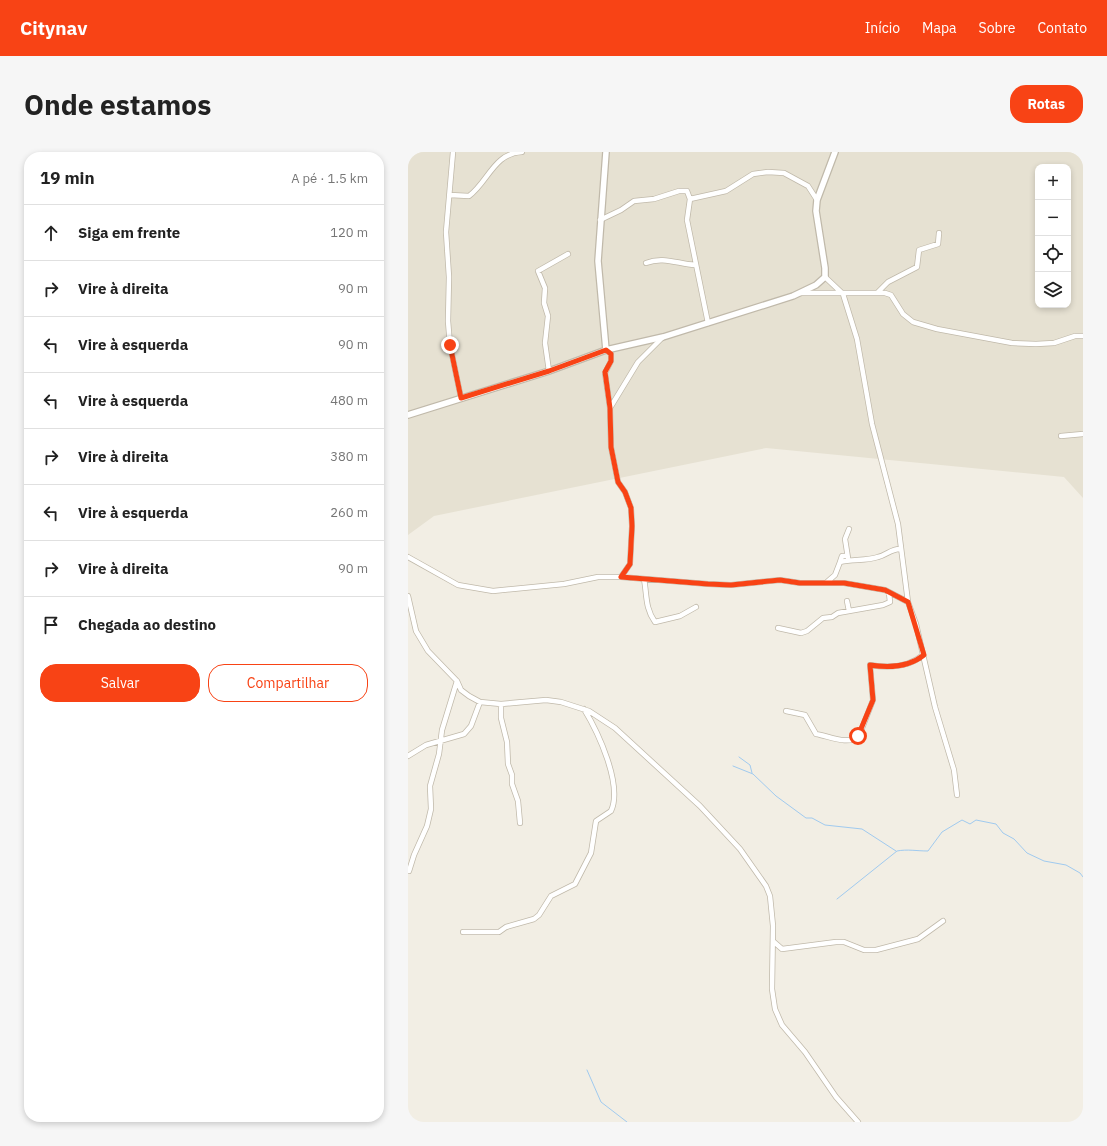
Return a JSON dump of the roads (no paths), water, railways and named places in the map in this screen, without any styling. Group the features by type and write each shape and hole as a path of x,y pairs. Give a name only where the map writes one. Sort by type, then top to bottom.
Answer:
{"street":[{"path":"453,152 446,232 448,321 450,345 461,398"},
{"path":"450,195 469,196 498,162 506,157 522,152"},
{"path":"606,152 598,261 606,350 611,354 611,361 605,372 610,408 611,445 617,480 625,492 631,508 632,526 630,564 621,577"},
{"path":"835,152 817,200 816,211 825,259 825,277 843,294 857,339 872,424 892,498 901,546 908,602 924,655 935,707 954,770 957,795"},
{"path":"690,199 726,191 753,174 768,172 784,173 808,186 817,200"},
{"path":"600,220 621,210 634,201 654,199 688,191 690,199 686,220 690,232 695,265 708,322"},
{"path":"878,292 888,282 917,267 919,263 919,250 938,244 939,233"},
{"path":"549,371 545,343 548,316 544,303 545,288 538,271 568,254"},
{"path":"646,263 662,259 685,265 695,265"},
{"path":"408,415 549,371 606,350 663,336 800,293 816,285 825,277"},
{"path":"800,293 843,294 878,292 890,295 903,314 913,322 937,329 1012,343 1054,343 1070,337 1083,336"},
{"path":"610,408 638,362 663,336"},
{"path":"1061,436 1083,434"},
{"path":"848,558 845,539 849,529"},
{"path":"825,583 834,577 842,556 848,558 876,558 894,548 901,546"},
{"path":"408,557 458,585 493,591 564,584 598,577 621,577 731,585 780,580 844,583 885,590 908,602"},
{"path":"644,579 646,603 655,622 680,616 696,607"},
{"path":"889,593 890,602"},
{"path":"408,596 416,631 428,651 457,681 461,690 480,702 501,704 546,700 561,702 584,709 616,728 700,806 740,850 766,886 770,896 774,942 772,989 775,1009 782,1025 805,1052 836,1097 858,1122"},
{"path":"778,628 801,633 807,631 820,619 832,618 838,613 882,605 899,597"},
{"path":"847,601 849,611"},
{"path":"786,711 805,715 816,734 845,741 855,739 858,736 873,700 870,665 884,667 904,664 916,661 924,655"},
{"path":"409,871 414,855 427,826 431,809 430,786 457,681"},
{"path":"408,756 421,747 459,736 467,731 478,711 480,702"},
{"path":"501,704 501,718 507,742 508,764 512,775 513,788 518,801 520,823"},
{"path":"463,932 499,932 506,927 534,919 539,915 551,896 575,884 589,858 596,821 611,811 614,804 615,790 614,779 596,731 584,709"},
{"path":"774,942 782,949 844,942 864,950 876,950 918,939 944,921"}],"waterway":[{"path":"739,757 750,765 752,773"},
{"path":"733,766 753,774 776,796 806,818 812,818 825,825 862,829 896,851"},
{"path":"837,899 897,851 928,851 942,832 962,820 970,824 976,820 996,824 1003,833 1014,839 1027,853 1044,861 1066,865 1080,873 1083,877"},
{"path":"587,1070 601,1102 627,1122"}]}
